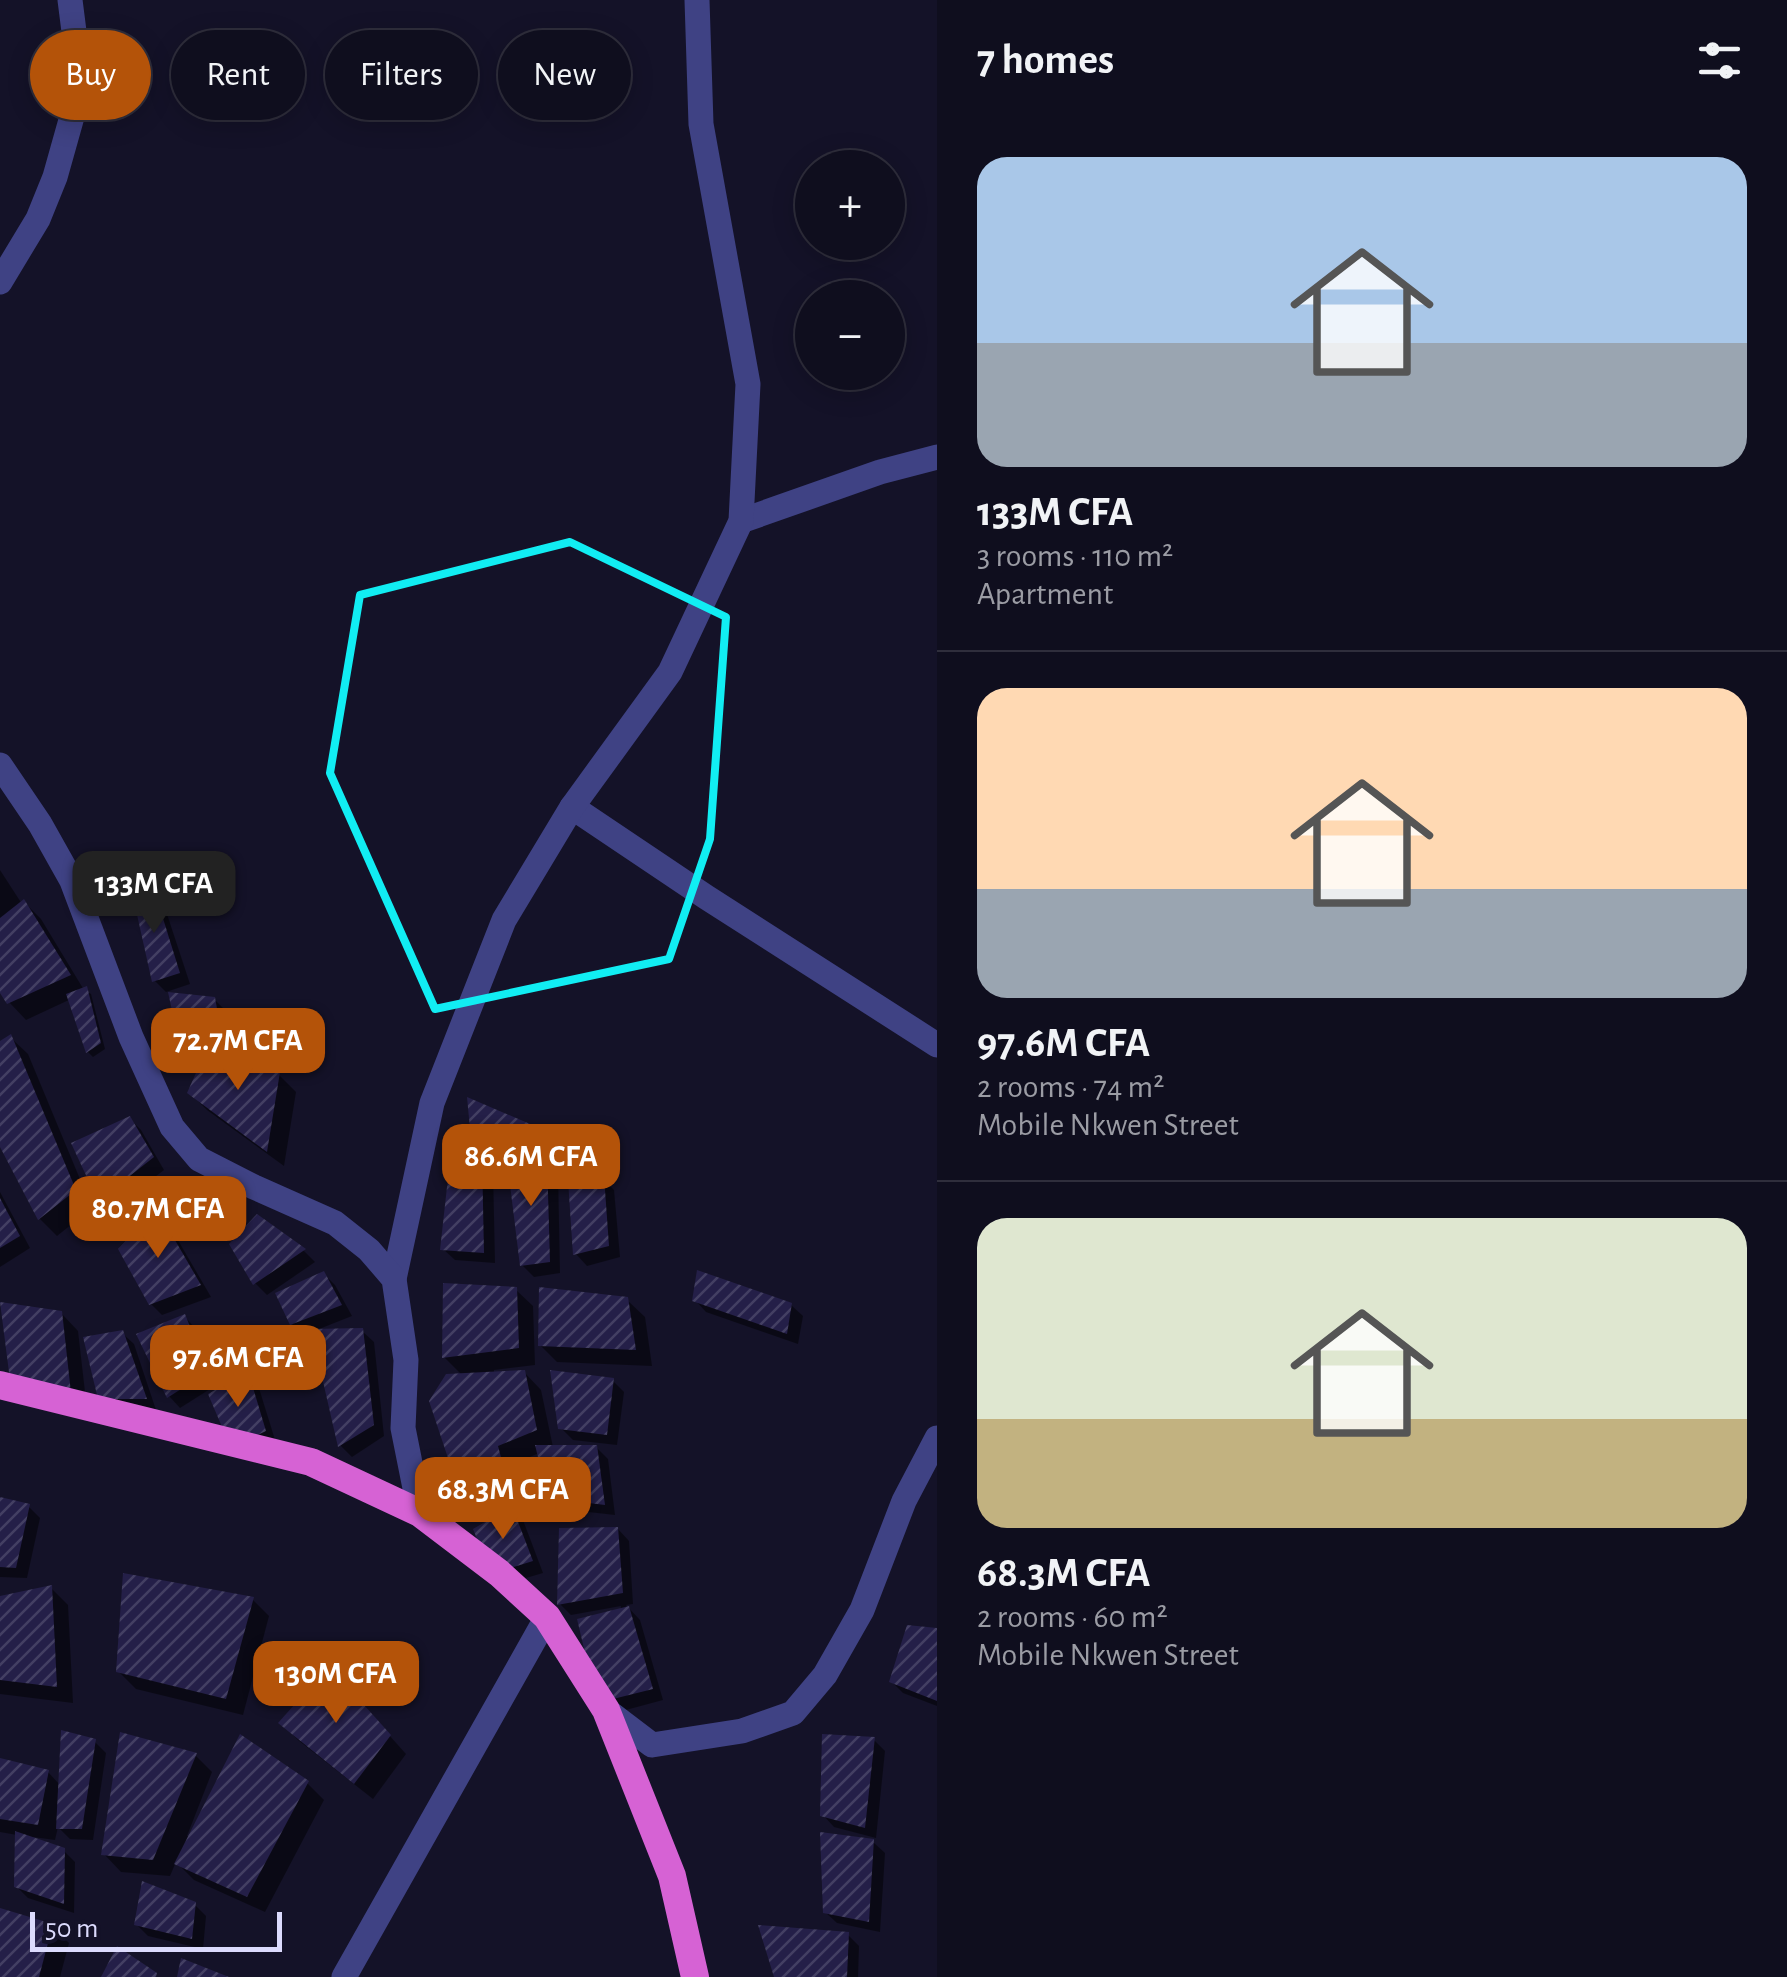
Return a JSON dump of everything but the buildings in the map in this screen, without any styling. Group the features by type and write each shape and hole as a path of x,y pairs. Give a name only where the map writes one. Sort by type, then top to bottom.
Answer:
{"highway":[{"path":"0,1386 311,1462 420,1513 499,1573 547,1617 606,1710 672,1876 695,1977"}],"street":[{"path":"0,282 38,219 73,113 78,63 70,0"},
{"path":"420,1513 403,1428 406,1360 394,1279 432,1103 504,920 572,807 670,672 741,521 748,384 701,124 697,0"},
{"path":"741,521 880,472 937,458"},
{"path":"0,764 72,881 130,1037 172,1127 199,1158 254,1188 335,1223 369,1250 394,1279"},
{"path":"572,807 706,898 937,1045"},
{"path":"606,1710 652,1745 742,1730 793,1713 825,1675 862,1610 904,1501 937,1438"},
{"path":"344,1977 547,1617"}],"highlighted area":[{"path":"570,542 726,617 710,839 669,959 435,1009 330,773 360,595"}]}
